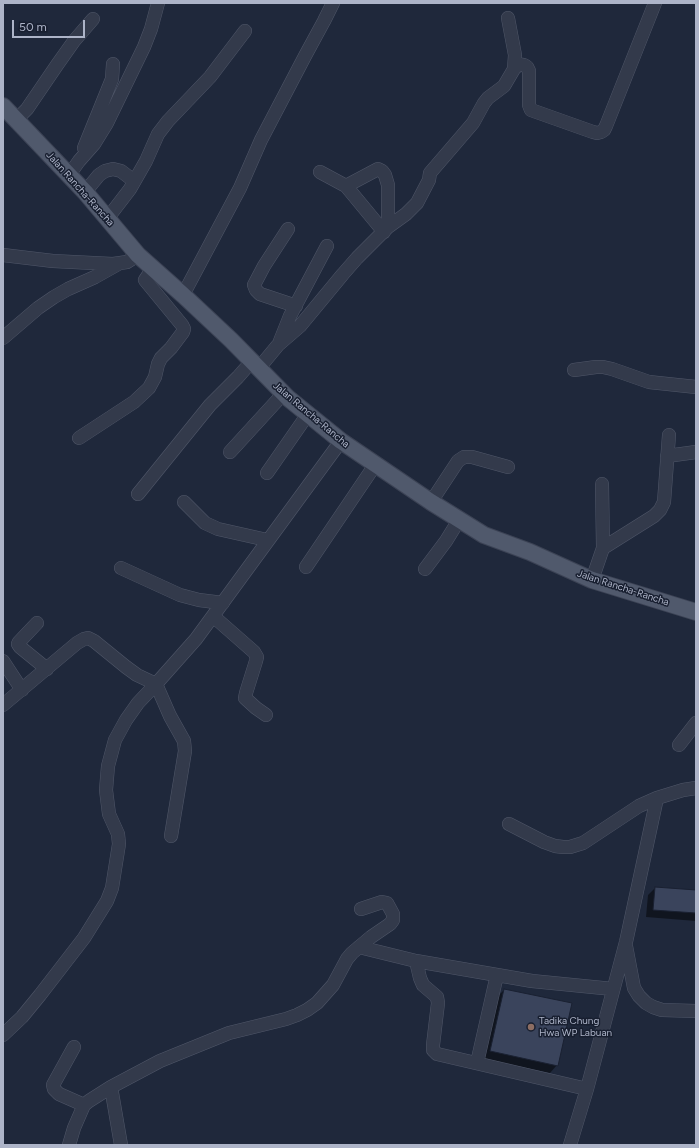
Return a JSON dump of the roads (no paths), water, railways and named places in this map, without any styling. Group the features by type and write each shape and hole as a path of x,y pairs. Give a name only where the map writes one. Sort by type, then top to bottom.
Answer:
{"main road":[{"name":"Jalan Rancha-Rancha","path":"3,106 85,192 138,255 183,295 284,393 341,441 430,502 484,535 530,552 592,580 696,612"}],"street":[{"path":"69,175 79,160 94,144 107,123 151,29 158,3"},
{"path":"183,295 240,188 261,140 333,3"},
{"path":"138,494 210,406 238,377 255,365 300,326 357,258 417,203 429,180 430,173 456,144 488,98 504,86 514,69 520,64 527,67 529,71 530,108 534,112 593,132 597,133 604,130 655,3"},
{"path":"508,18 515,55 514,69"},
{"path":"16,120 27,109 56,65 93,19"},
{"path":"107,219 130,189 146,161 158,134 168,121 210,77 245,31"},
{"path":"79,160 112,79 113,64"},
{"path":"85,192 99,175 105,171 113,169 121,171 134,181"},
{"path":"346,186 378,169 382,171 388,185 386,230"},
{"path":"320,172 346,186 386,230"},
{"path":"288,229 264,266 254,285 260,294 296,306"},
{"path":"278,345 290,316 327,246"},
{"path":"3,255 53,261 113,264 127,262 138,255"},
{"path":"3,338 38,308 54,297 120,263"},
{"path":"79,438 134,402 149,388 155,377 161,358 183,332 184,329 182,326 145,280 153,268"},
{"path":"574,370 596,366 612,369 649,382 696,387"},
{"path":"230,452 284,393"},
{"path":"267,473 308,414"},
{"path":"603,548 654,516 660,510 664,502 669,435"},
{"path":"3,1035 22,1017 40,996 84,938 107,901 112,888 119,844 118,834 109,814 106,790 108,766 115,740 126,720 138,703 196,639 341,441"},
{"path":"667,456 696,452"},
{"path":"430,502 458,461 464,456 508,467"},
{"path":"306,567 375,465"},
{"path":"592,580 603,548 602,484"},
{"path":"184,502 205,522 218,529 268,540"},
{"path":"425,569 446,541 459,520"},
{"path":"121,568 180,595 199,600 223,603"},
{"path":"213,616 254,652 256,661 245,698 266,715"},
{"path":"37,623 18,644 47,669"},
{"path":"3,704 22,690 77,643 88,638 94,641 137,675 156,684 170,716 184,741 185,751 171,836"},
{"path":"3,661 22,690"},
{"path":"680,745 696,723"},
{"path":"509,824 544,842 563,847 570,847 583,843 639,806 657,798 683,790 696,788"},
{"path":"570,1145 587,1089 626,942 657,798"},
{"path":"69,1145 74,1128 84,1105 89,1100 111,1087 160,1061 229,1033 297,1016 317,1003 333,985 347,959 359,947 390,924 393,920 393,914 387,903 382,902 361,909"},
{"path":"626,942 634,988 639,996 649,1005 662,1010 696,1011"},
{"path":"359,947 416,961 532,981 613,989"},
{"path":"416,961 423,984 437,997 438,1003 433,1045 433,1050 437,1054 587,1089"},
{"path":"477,1063 497,975"},
{"path":"74,1047 53,1085 54,1090 59,1094 84,1105"},
{"path":"111,1087 121,1145"}],"place":[{"name":"Tadika Chung Hwa WP Labuan","path":"531,1027"}]}
